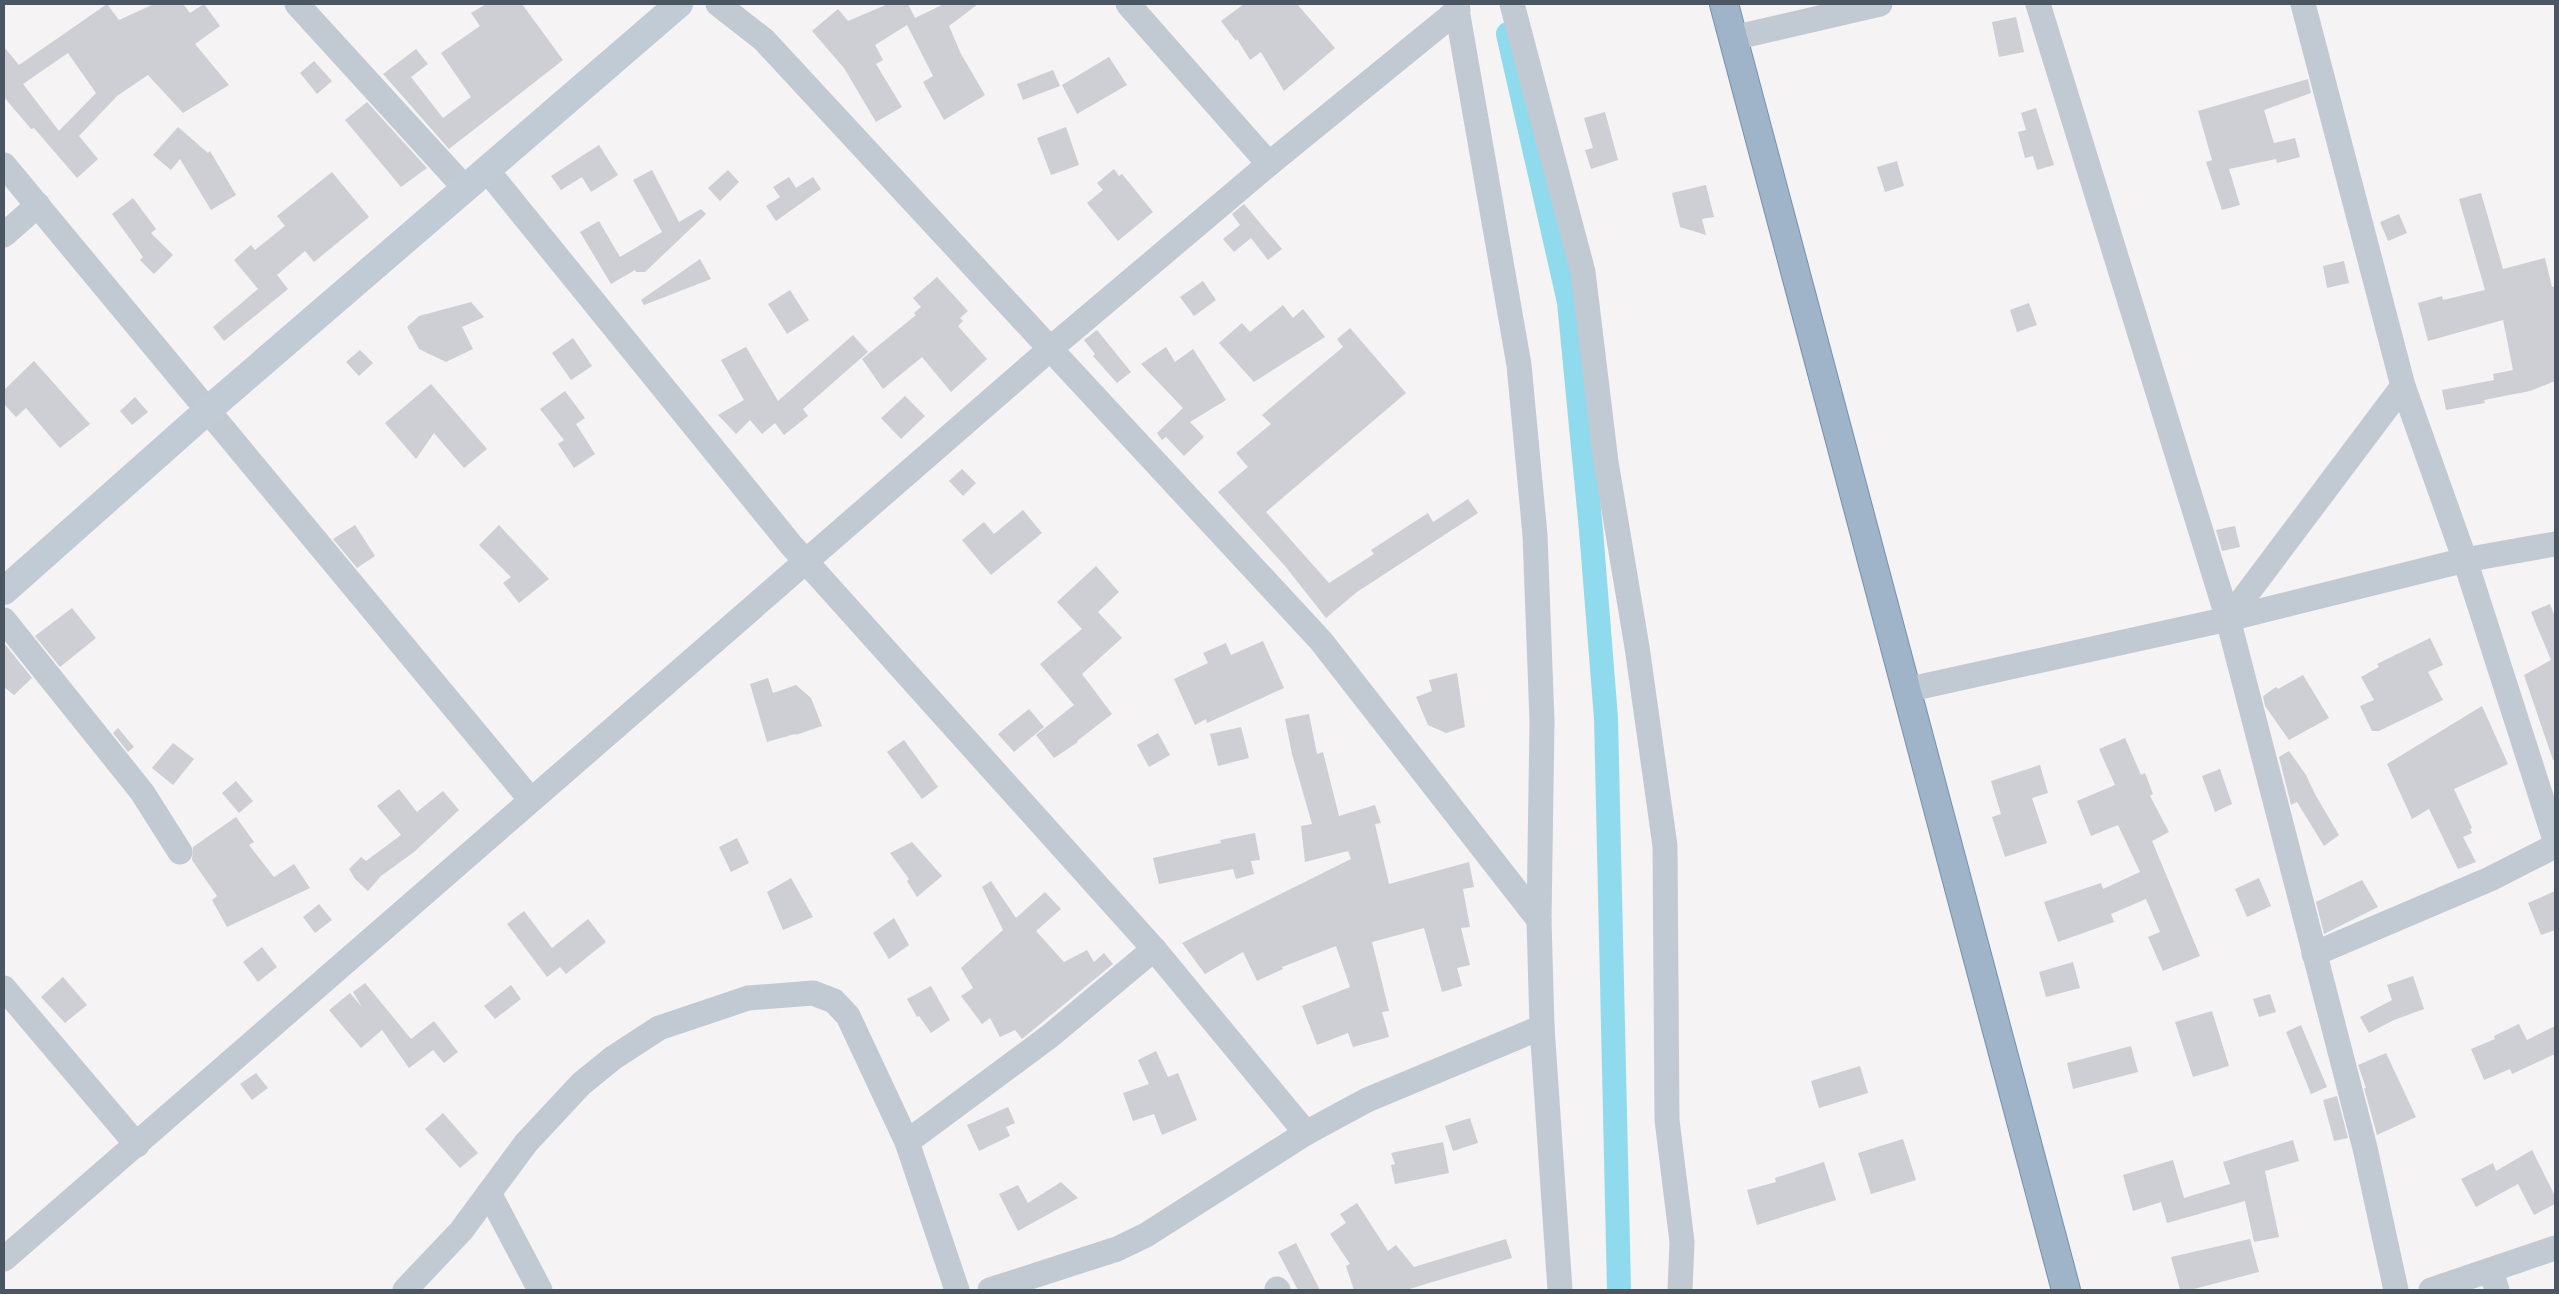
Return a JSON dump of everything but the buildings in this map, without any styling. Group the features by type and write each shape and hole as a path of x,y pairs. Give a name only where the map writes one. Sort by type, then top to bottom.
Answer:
{"highway":[{"path":"1724,4 2066,1290"}],"main road":[{"path":"4,590 208,410 679,4"}],"street":[{"path":"297,4 465,188"},
{"path":"718,4 764,40 1321,641 1539,920"},
{"path":"1128,4 1269,164"},
{"path":"1512,4 1582,272 1606,462 1637,647 1665,846 1667,1120 1682,1242 1680,1290"},
{"path":"1733,38 1880,4"},
{"path":"2038,4 2228,619 2364,1148 2396,1290"},
{"path":"2304,4 2403,386 2464,560 2555,840"},
{"path":"4,1260 1050,349 1457,7"},
{"path":"1457,7 1519,365 1535,535 1542,721 1539,920 1542,1026 1560,1290"},
{"path":"4,164 531,800"},
{"path":"486,169 806,561 1154,948 1306,1133"},
{"path":"4,235 38,205"},
{"path":"2228,619 2403,386"},
{"path":"1906,690 2228,619 2464,560 2555,544"},
{"path":"4,620 142,792 180,852"},
{"path":"2314,954 2490,879 2555,846"},
{"path":"907,1142 1050,1036 1154,948"},
{"path":"4,988 137,1145"},
{"path":"405,1290 461,1231 538,1130 581,1084 613,1058 659,1028 748,998 813,993 834,1001 848,1016 907,1142 957,1290"},
{"path":"990,1290 1124,1246 1153,1231 1306,1133 1367,1100 1542,1026"},
{"path":"489,1193 540,1290"},
{"path":"2431,1290 2494,1281 2555,1248"}],"waterway":[{"path":"1508,34 1569,302 1591,530 1606,718 1619,1290"}]}
